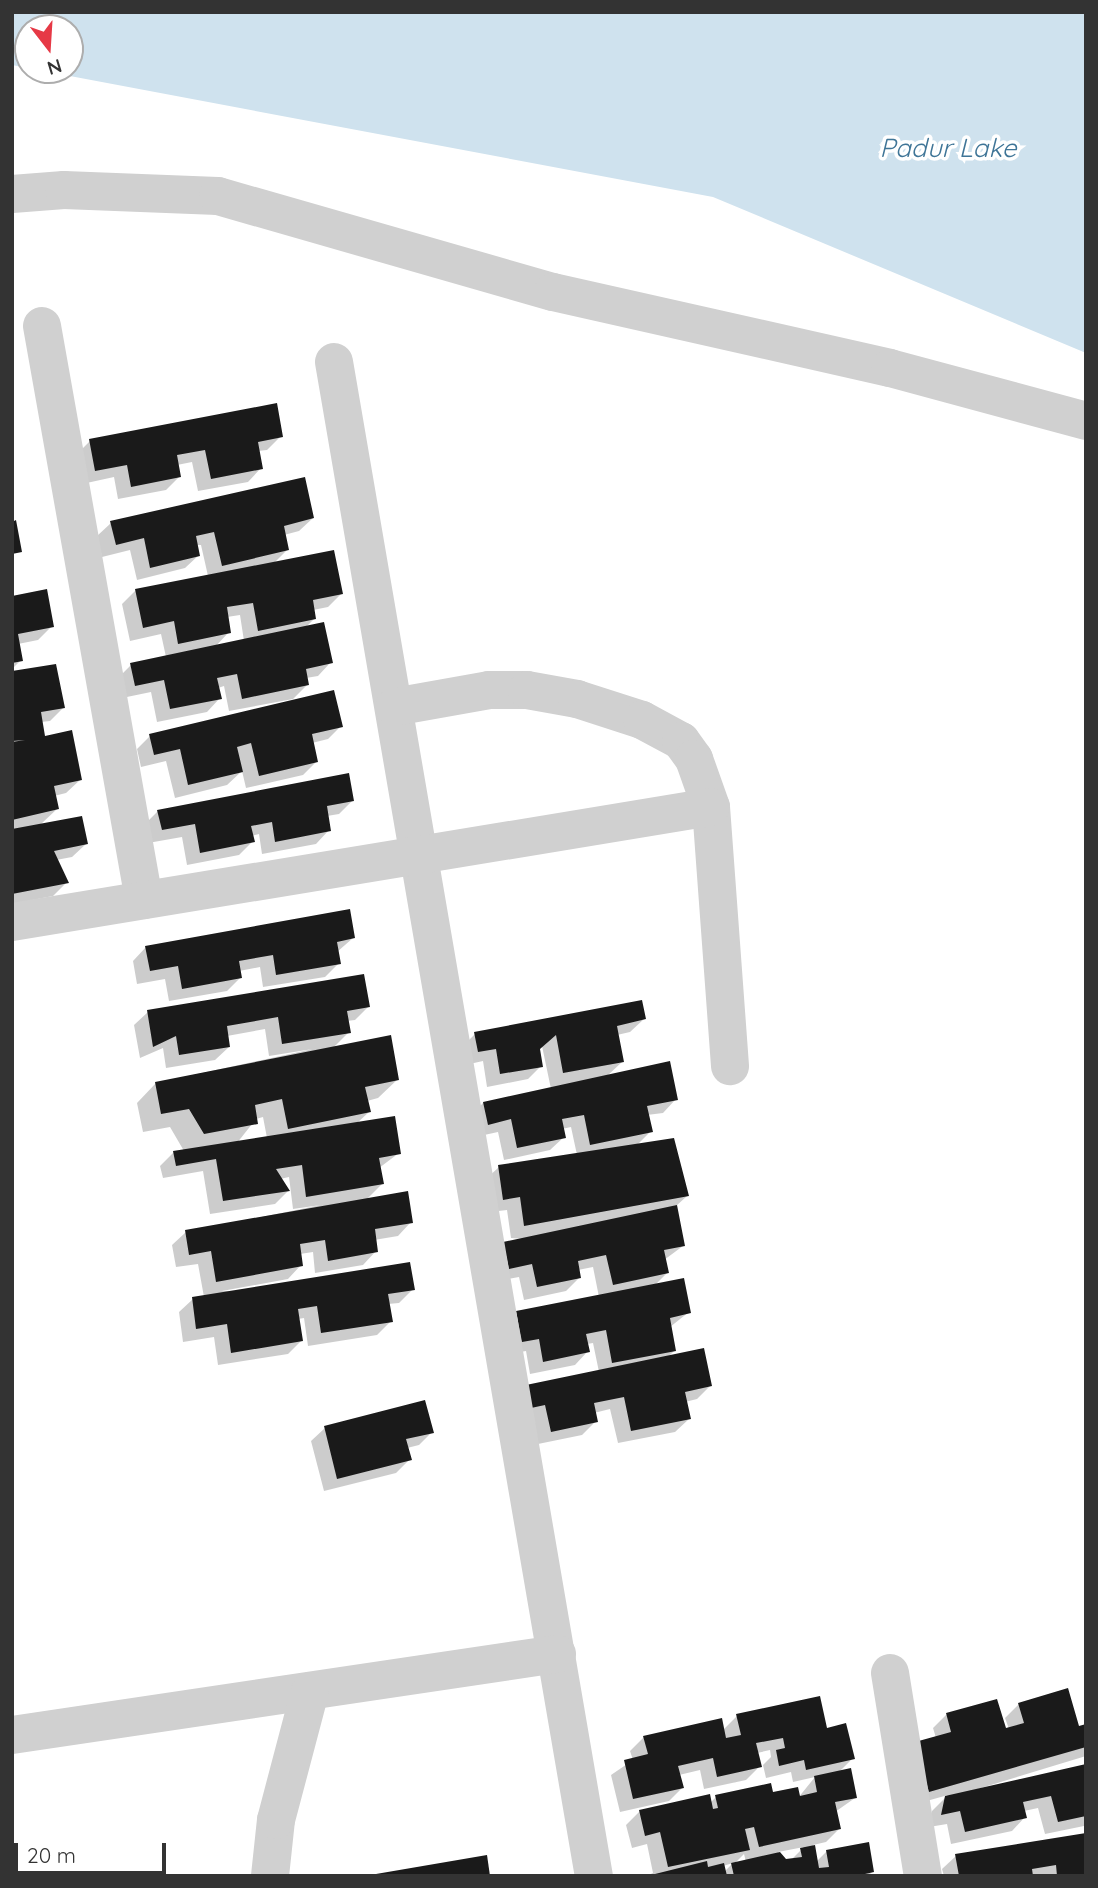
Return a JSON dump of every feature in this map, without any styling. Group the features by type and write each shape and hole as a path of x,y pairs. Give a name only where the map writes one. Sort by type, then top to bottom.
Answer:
{"street":[{"path":"12,194 64,190 218,196 553,292 890,368 1086,421"},
{"path":"42,326 144,900"},
{"path":"334,362 594,1876"},
{"path":"394,707 489,690 527,690 577,699 642,720 681,741 694,759 710,807 730,1066"},
{"path":"12,922 710,807"},
{"path":"12,1735 310,1691 554,1639"},
{"path":"890,1673 923,1876"},
{"path":"270,1876 274,1829 310,1691"}],"water":[{"name":"Padur Lake","path":"12,12 1086,12 1086,353 713,197 84,79 84,14 14,14 12,65"}],"building":[{"path":"277,403 283,437 258,442 263,469 211,479 205,450 177,455 181,477 131,487 127,465 95,471 89,439"},
{"path":"305,477 314,518 284,526 289,550 222,566 214,532 196,536 200,556 150,568 144,538 116,545 110,521"},
{"path":"16,520 22,552 12,554 12,522"},
{"path":"334,550 343,594 313,600 316,619 258,631 253,603 227,607 231,633 178,644 174,621 143,628 135,589"},
{"path":"47,589 54,627 18,634 23,661 12,663 12,596"},
{"path":"324,622 333,663 306,669 309,685 242,699 237,674 217,678 222,699 170,709 164,680 135,686 130,663"},
{"path":"56,664 65,708 41,712 45,736 72,730 82,780 54,786 59,809 12,820 12,742 25,740 12,741 12,671"},
{"path":"334,690 343,727 312,734 318,762 259,776 251,743 237,747 243,772 188,785 180,749 154,755 149,734"},
{"path":"349,773 354,801 327,806 331,831 275,842 272,822 251,826 255,842 200,853 195,824 162,830 157,810"},
{"path":"82,816 88,844 54,851 69,883 12,894 12,829"},
{"path":"350,909 355,938 337,942 341,964 276,975 273,955 239,961 242,978 182,989 178,966 150,971 145,946"},
{"path":"364,974 370,1007 347,1011 351,1033 282,1044 278,1017 227,1026 230,1047 179,1055 176,1036 153,1047 147,1010"},
{"path":"642,1000 646,1019 617,1026 624,1062 563,1073 556,1035 540,1049 543,1067 500,1074 496,1049 478,1052 474,1032"},
{"path":"391,1035 399,1080 365,1087 371,1112 288,1129 282,1099 255,1105 258,1124 204,1134 189,1109 161,1114 155,1082"},
{"path":"670,1061 678,1100 647,1106 653,1132 590,1145 584,1115 562,1119 566,1138 517,1148 511,1119 488,1125 483,1102"},
{"path":"395,1116 401,1154 379,1158 384,1184 306,1197 302,1165 276,1169 290,1191 223,1201 216,1159 176,1166 173,1151"},
{"path":"674,1138 689,1196 524,1226 520,1197 503,1200 498,1165"},
{"path":"408,1191 413,1223 375,1229 378,1252 328,1261 325,1240 300,1244 303,1266 216,1282 211,1251 189,1255 185,1230"},
{"path":"677,1205 685,1246 664,1250 669,1273 613,1285 606,1255 578,1261 581,1278 537,1287 532,1264 509,1269 503,1242"},
{"path":"410,1262 415,1290 388,1294 393,1322 321,1333 317,1306 298,1309 303,1341 231,1353 227,1324 196,1329 192,1297"},
{"path":"684,1278 691,1313 670,1318 676,1351 612,1363 606,1330 586,1334 590,1352 543,1362 539,1339 522,1342 516,1311"},
{"path":"704,1348 712,1386 685,1392 691,1419 631,1431 624,1397 594,1403 598,1422 551,1432 545,1405 531,1408 526,1385"},
{"path":"425,1400 434,1433 406,1439 412,1460 337,1479 324,1426"},
{"path":"1068,1688 1079,1726 1086,1724 1086,1747 929,1792 915,1742 951,1732 946,1713 997,1699 1006,1728 1024,1723 1018,1703"},
{"path":"820,1696 827,1728 846,1723 855,1759 806,1770 804,1760 779,1766 776,1750 785,1748 783,1738 756,1743 762,1767 717,1777 713,1758 678,1766 684,1788 633,1799 624,1760 648,1754 643,1736 722,1718 726,1738 741,1735 736,1714"},
{"path":"1086,1764 1086,1816 1058,1822 1051,1796 1023,1802 1027,1818 965,1832 960,1811 941,1815 945,1796"},
{"path":"851,1768 857,1798 835,1802 841,1829 759,1847 754,1827 745,1829 750,1850 668,1867 660,1832 645,1836 639,1810 710,1794 713,1809 718,1808 715,1795 771,1783 773,1792 798,1787 800,1796 817,1792 814,1776"},
{"path":"1086,1833 1086,1876 1057,1876 1056,1865 1032,1869 1033,1876 959,1876 955,1854"},
{"path":"869,1842 874,1872 856,1876 734,1876 731,1863 780,1852 786,1859 802,1857 800,1848 815,1845 819,1868 829,1867 826,1850"},
{"path":"487,1855 490,1876 376,1876 376,1874"},
{"path":"707,1861 708,1867 724,1863 727,1876 647,1876"}]}
